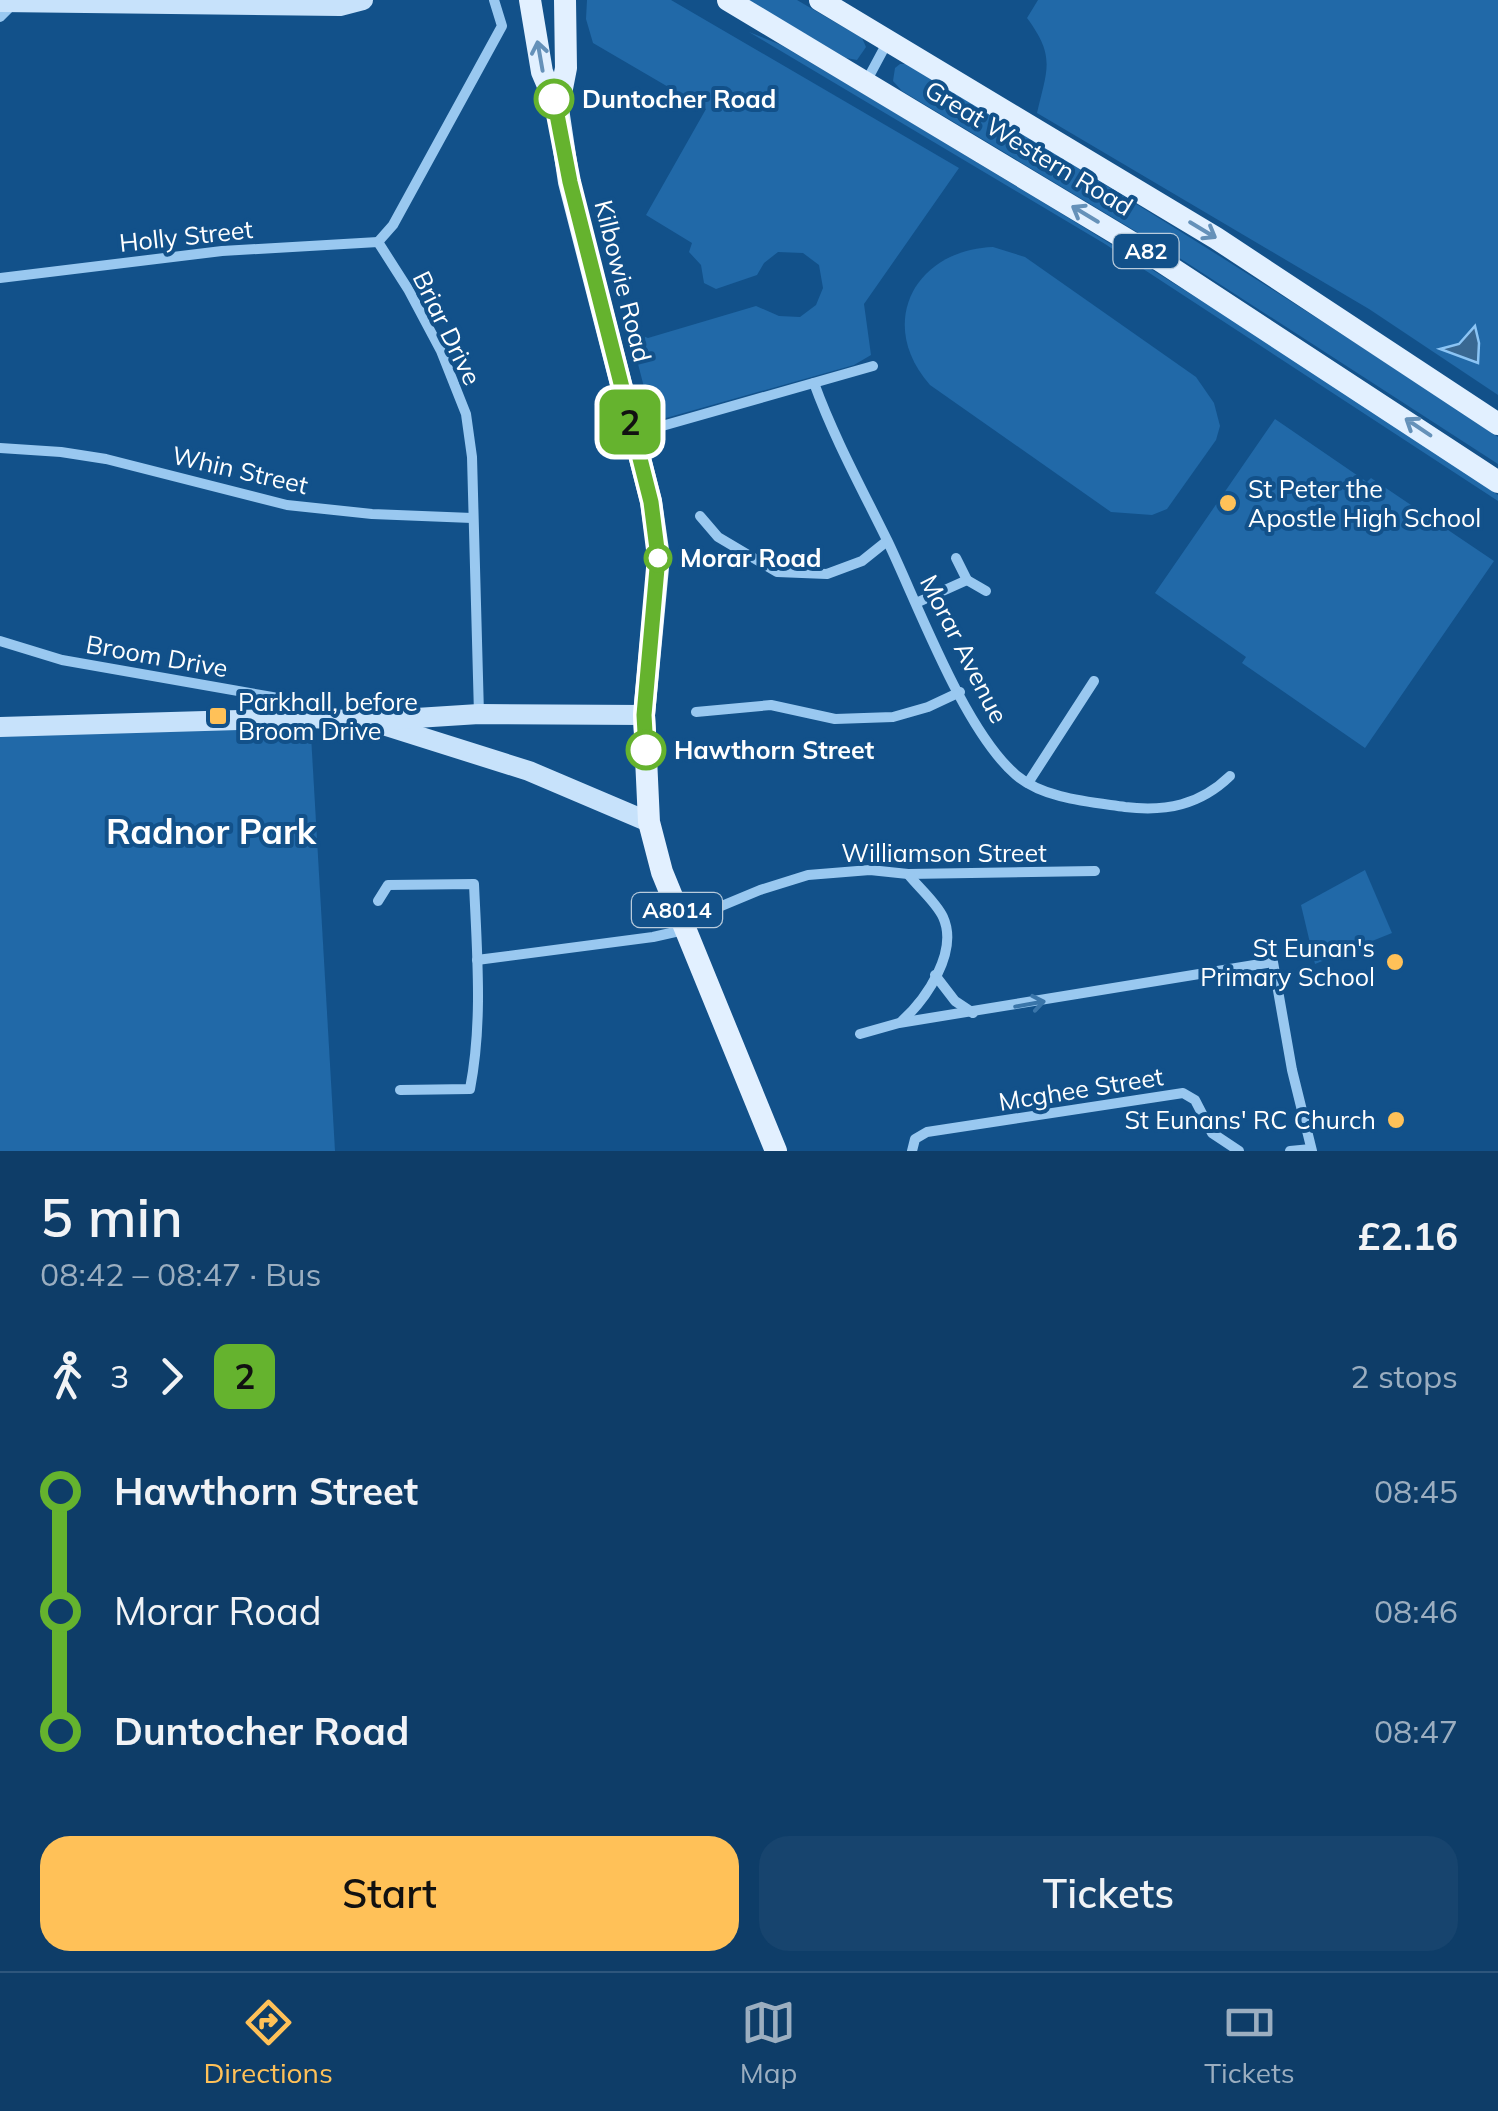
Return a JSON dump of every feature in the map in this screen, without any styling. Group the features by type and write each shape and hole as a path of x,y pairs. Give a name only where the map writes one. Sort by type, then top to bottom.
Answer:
{"main road":[{"name":"Kilbowie Road","path":"530,0 542,72 558,109 570,182 651,502 658,557 644,715 649,822 662,872 776,1151"},
{"name":"A8014","path":"558,109 566,68 564,0"},
{"name":"Great Western Road","path":"728,0 1144,250 1498,482"},
{"name":"Great Western Road","path":"820,0 1216,238 1498,424"}],"street":[{"path":"5,7 340,6 363,0"},
{"path":"378,242 393,225 502,26 494,0"},
{"path":"866,82 889,40"},
{"name":"Holly Street","path":"0,278 222,251 378,242"},
{"name":"Briar Drive","path":"378,242 441,351 466,414 472,457 478,714"},
{"path":"634,434 873,366"},
{"name":"Morar Avenue","path":"814,382 832,434 973,720 1016,774 1028,783 1074,800 1141,808 1183,806 1214,792 1230,776"},
{"name":"Whin Street","path":"0,448 106,459 287,505 372,514 472,518"},
{"path":"700,516 718,536 777,572 827,574 862,561 887,541"},
{"path":"956,558 967,580 986,592"},
{"path":"916,603 967,580"},
{"name":"Broom Drive","path":"0,642 62,660 278,698 290,702 301,718"},
{"path":"1028,783 1094,681"},
{"path":"696,712 771,706 835,719 893,717 960,692"},
{"path":"0,727 301,718 369,720 478,714 644,715"},
{"path":"369,720 529,771 649,822"},
{"name":"Williamson Street","path":"477,960 654,937 760,890 808,875 870,870 908,874 1095,872"},
{"path":"900,1023 920,1005 946,948 944,918 908,874"},
{"path":"378,901 388,885 474,884 477,960 475,1062 470,1089 400,1090"},
{"path":"860,1034 900,1023 1274,962 1292,1070 1312,1150 1290,1151"},
{"path":"935,976 954,1002 974,1013"},
{"name":"Mcghee Street","path":"912,1151 915,1139 927,1132 1183,1093 1196,1100 1212,1133 1240,1151"}],"shaded area":[{"path":"587,0 671,0 959,168 864,304 871,355 854,365 666,418 651,414 631,337 635,333 648,338 756,306 779,316 800,317 816,305 823,288 819,265 803,253 778,252 757,275 716,289 704,283 701,265 689,252 692,243 646,215 706,109 593,43 586,19"},
{"path":"748,0 797,0 862,38 866,47 857,60 846,58"},
{"path":"1038,0 1498,0 1498,395 1369,309 1037,113 1046,54 1027,18"},
{"path":"749,32 781,45 1143,264 1322,377 1498,495 1498,501 1105,244"},
{"path":"907,64 1131,200 1498,437 1498,464 1167,250 902,91 893,81 895,68"},
{"path":"993,247 1025,257 1196,377 1214,403 1220,426 1216,440 1167,509 1152,515 1111,512 930,385 914,362 906,338 905,315 924,276 942,261 965,251"},
{"path":"1475,326 1478,363 1440,349 1459,344"},
{"path":"1275,419 1494,561 1365,748 1242,663 1246,657 1155,593"},
{"path":"310,718 335,1151 0,1151 0,727"},
{"path":"1365,870 1392,933 1315,964 1301,905"}],"bus line":[{"name":"2","path":"554,99 570,182 651,502 658,557 644,715 646,750"}],"place":[{"name":"Duntocher Road","path":"554,99"},
{"name":"St Peter the Apostle High School","path":"1228,503"},
{"name":"Morar Road","path":"658,558"},
{"name":"Parkhall, before Broom Drive","path":"218,716"},
{"name":"Hawthorn Street","path":"646,750"},
{"name":"St Eunan's Primary School","path":"1395,962"},
{"name":"St Eunans' RC Church","path":"1396,1120"}],"district":[{"name":"Radnor Park","path":"211,832"}]}
